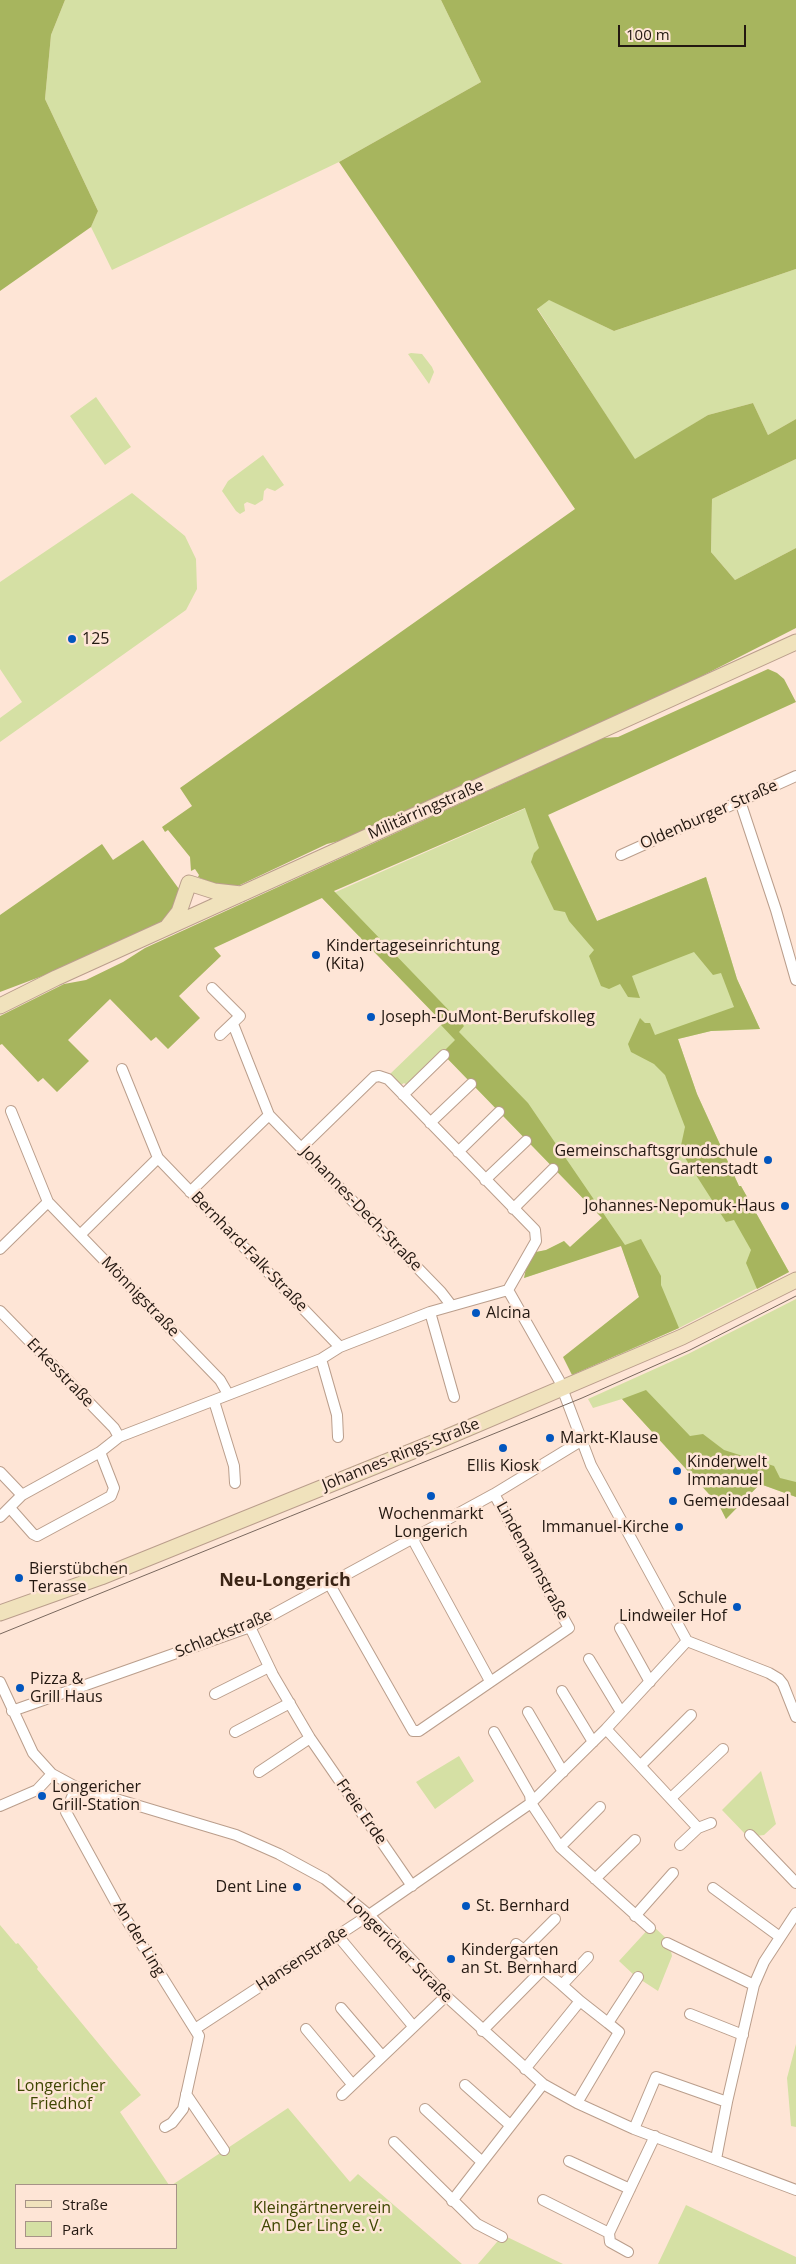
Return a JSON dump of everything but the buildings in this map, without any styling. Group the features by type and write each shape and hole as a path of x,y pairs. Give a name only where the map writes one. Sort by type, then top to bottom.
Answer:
{"main road":[{"name":"Militärringstraße","path":"0,1006 56,978 796,642"},
{"path":"167,928 179,912 189,883 208,890 242,894"},
{"name":"Militärringstraße","path":"0,996 56,978"},
{"name":"Johannes-Rings-Straße","path":"0,1613 101,1577 562,1389 682,1337 796,1280"},
{"path":"0,1600 44,1597"}],"street":[{"name":"Oldenburger Straße","path":"621,855 796,776"},
{"path":"740,801 776,910 796,980"},
{"name":"Johannes-Dech-Straße","path":"212,988 240,1016 233,1024 269,1115 441,1292 451,1305"},
{"path":"220,1035 233,1024"},
{"path":"403,1095 444,1055"},
{"name":"Bernhard-Falk-Straße","path":"122,1069 158,1158 340,1347"},
{"path":"0,1517 22,1495 100,1452 119,1437 321,1358 340,1347 430,1312 508,1290 537,1236 535,1230 388,1079 379,1076 374,1077 301,1148"},
{"path":"430,1123 471,1084"},
{"name":"Mönnigstraße","path":"11,1110 48,1202 220,1380 228,1394"},
{"path":"458,1152 499,1112"},
{"path":"190,1192 269,1115"},
{"path":"485,1180 526,1141"},
{"path":"80,1235 158,1158"},
{"path":"513,1209 553,1169"},
{"path":"0,1248 48,1202"},
{"path":"508,1290 562,1389 581,1441 603,1488 629,1532 687,1641 769,1673 779,1679 783,1684 796,1717"},
{"name":"Erkesstraße","path":"0,1311 114,1428 119,1437"},
{"path":"430,1312 454,1397"},
{"path":"321,1358 337,1415 338,1436"},
{"path":"214,1401 234,1466 235,1483"},
{"name":"Schlackstraße","path":"12,1711 250,1627 494,1494 581,1441"},
{"path":"10,1508 37,1536 111,1496 114,1488 100,1452"},
{"path":"0,1472 22,1495"},
{"name":"Lindemannstraße","path":"490,1681 569,1628 494,1494"},
{"path":"330,1585 413,1731 419,1731 490,1681 412,1538"},
{"name":"Freie Erde","path":"250,1627 269,1667 310,1738 412,1886"},
{"path":"620,1628 650,1682"},
{"name":"Hansenstraße","path":"195,2029 338,1936 531,1803 606,1729 687,1641"},
{"path":"589,1659 621,1712"},
{"path":"215,1694 269,1667"},
{"name":"Longericher Straße","path":"0,1682 33,1753 52,1774 76,1787 236,1835 270,1850 325,1879 369,1915 482,2031 543,2084 576,2103 634,2129 716,2158 796,2190"},
{"path":"562,1691 593,1742"},
{"name":"Longericher Straße","path":"0,1696 12,1711"},
{"path":"235,1732 290,1703"},
{"path":"528,1712 563,1772"},
{"path":"641,1766 691,1715"},
{"path":"606,1729 698,1828"},
{"path":"494,1732 530,1795 531,1803 560,1847 650,1928"},
{"path":"259,1772 310,1738"},
{"path":"671,1798 723,1749"},
{"path":"0,1806 37,1790 52,1774"},
{"name":"An der Ling","path":"76,1787 66,1812 116,1903 200,2036 183,2109 172,2123 165,2127"},
{"path":"560,1847 600,1806"},
{"path":"680,1845 698,1828 711,1823"},
{"path":"750,1835 796,1883"},
{"path":"595,1879 635,1840"},
{"path":"635,1916 673,1874"},
{"path":"713,1888 780,1937"},
{"path":"716,2158 754,1985 764,1962 796,1914"},
{"path":"555,1919 520,1947 580,2001 619,2032 576,2103"},
{"path":"338,1936 413,2026"},
{"path":"668,1944 754,1985"},
{"path":"562,1985 588,1957"},
{"path":"482,2031 543,1969"},
{"path":"608,2023 638,1977"},
{"path":"342,2094 446,1996"},
{"path":"525,2069 580,2001"},
{"path":"341,2008 382,2056"},
{"path":"690,2014 743,2035"},
{"path":"306,2029 352,2084"},
{"path":"634,2129 656,2077 727,2102"},
{"path":"452,2201 543,2084"},
{"path":"465,2085 510,2125"},
{"path":"186,2094 224,2150"},
{"path":"424,2110 482,2162"},
{"path":"628,2252 610,2242 609,2234 655,2136"},
{"path":"394,2142 452,2201 478,2224 502,2237"},
{"path":"568,2161 630,2189"},
{"path":"543,2200 609,2234"}],"green space":[{"path":"0,0 65,0 51,35 45,99 98,211 91,227 0,291"},
{"path":"65,0 441,0 481,82 339,162 112,270 91,227 98,211 45,99 51,35"},
{"path":"441,0 796,0 796,269 614,331 549,300 537,309 635,459 708,415 753,403 768,435 796,419 796,459 712,499 711,552 735,580 796,548 796,628 700,677 347,839 327,844 240,885 223,888 198,877 199,875 195,869 191,871 190,857 168,830 165,832 162,827 192,806 180,788 575,509 339,162 481,82"},
{"path":"796,269 796,419 768,435 753,403 708,415 635,460 537,308 548,299 614,331"},
{"path":"408,354 422,354 432,367 434,372 429,384"},
{"path":"96,397 131,447 105,465 70,416"},
{"path":"263,455 284,485 275,491 267,488 264,491 263,500 255,505 247,502 244,504 245,511 240,514 222,491 228,481"},
{"path":"796,459 796,548 735,580 711,552 712,499"},
{"name":"125","path":"132,493 185,536 196,559 197,589 186,610 0,742 0,718 22,702 0,669 0,582"},
{"path":"768,669 784,679 796,702 548,815 597,921 706,877 737,979 760,1029 711,1031 678,1039 697,1094 739,1186 741,1186 789,1272 757,1289 746,1263 751,1250 734,1220 726,1222 680,1150 685,1127 665,1075 654,1064 631,1052 628,1044 640,1018 645,1023 650,1023 655,1035 734,1007 721,973 713,975 694,952 632,976 640,998 628,997 620,984 609,989 601,986 589,956 594,950 569,921 565,912 554,910 531,862 534,853 539,848 525,808 334,891 464,1026 459,1032 528,1103 625,1245 641,1239 661,1276 661,1285 679,1328 572,1375 563,1357 639,1297 621,1246 524,1278 526,1268 536,1252 546,1250 564,1241 570,1247 602,1218 442,1053 455,1040 441,1025 443,1023 322,898 214,948 221,956 179,996 200,1018 168,1049 156,1037 151,1041 110,999 68,1040 89,1061 57,1092 43,1078 38,1082 2,1044 0,1045 0,1016 64,984 86,980 123,962 145,948 603,738 618,737"},
{"path":"542,801 597,921 706,877 737,979 760,1029 711,1031 678,1039 697,1094 739,1186 741,1186 789,1272 679,1328 619,1355 604,1325 639,1297 621,1245 524,1278 536,1252 546,1250 564,1241 570,1247 602,1218 441,1052 407,1085 404,1083 401,1085 390,1074 443,1023 322,898"},
{"path":"143,840 179,889 182,903 166,921 61,969 0,992 0,915 102,844 113,860"},
{"path":"796,1299 796,1497 760,1484 726,1519 719,1505 622,1399 593,1408 588,1399 688,1354"},
{"path":"646,1390 690,1436 703,1434 724,1450 774,1466 780,1478 796,1482 796,1497 760,1484 726,1519 719,1505 622,1399"},
{"path":"459,1756 474,1781 435,1809 416,1782"},
{"path":"761,1771 776,1824 764,1835 748,1837 722,1810"},
{"name":"Longericher Friedhof","path":"0,1925 38,1967 37,1969 141,2095 120,2112 168,2184 15,2184 15,2249 178,2249 178,2184 174,2184 288,2108 350,2182 358,2174 462,2264 0,2264"},
{"path":"652,1925 669,1941 672,1956 658,1991 635,1976 619,1961"},
{"path":"796,2044 796,2127 791,2126 787,2078"},
{"path":"686,2205 796,2257 796,2264 658,2264"},
{"path":"503,2235 563,2264 478,2264"}],"tram line":[{"path":"0,1634 582,1398 690,1350 796,1296"}],"place":[{"name":"125","path":"72,639"},
{"name":"Kindertageseinrichtung (Kita)","path":"316,955"},
{"name":"Joseph-DuMont-Berufskolleg","path":"371,1017"},
{"name":"Gemeinschaftsgrundschule Gartenstadt","path":"768,1160"},
{"name":"Johannes-Nepomuk-Haus","path":"785,1206"},
{"name":"Alcina","path":"476,1313"},
{"name":"Markt-Klause","path":"550,1438"},
{"name":"Ellis Kiosk","path":"503,1448"},
{"name":"Kinderwelt Immanuel","path":"677,1471"},
{"name":"Wochenmarkt Longerich","path":"431,1496"},
{"name":"Gemeindesaal","path":"673,1501"},
{"name":"Immanuel-Kirche","path":"679,1527"},
{"name":"Bierstübchen Terasse","path":"19,1578"},
{"name":"Schule Lindweiler Hof","path":"737,1607"},
{"name":"Pizza & Grill Haus","path":"20,1688"},
{"name":"Longericher Grill-Station","path":"42,1796"},
{"name":"Dent Line","path":"297,1887"},
{"name":"St. Bernhard","path":"466,1906"},
{"name":"Kindergarten an St. Bernhard","path":"451,1959"}],"district":[{"name":"Neu-Longerich","path":"285,1581"}],"park label":[{"name":"Kleingärtnerverein An Der Ling e. V.","path":"322,2217"}]}
